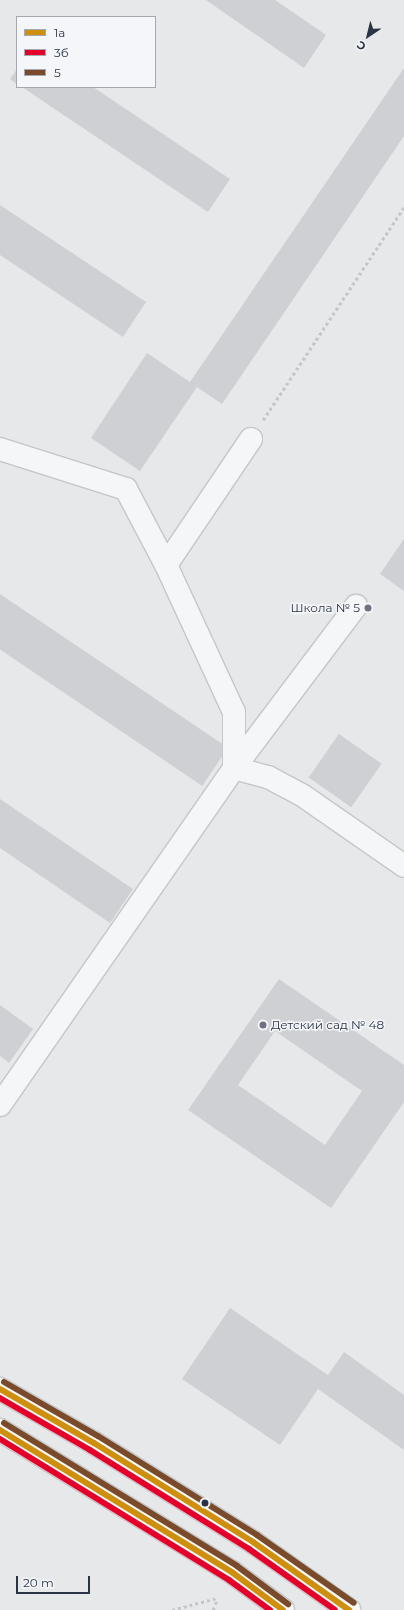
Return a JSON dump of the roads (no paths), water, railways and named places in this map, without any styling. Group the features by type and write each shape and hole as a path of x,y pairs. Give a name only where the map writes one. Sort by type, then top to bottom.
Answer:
{"main road":[{"path":"0,1389 94,1443 253,1542 349,1610"},
{"path":"0,1430 220,1565 283,1610"}],"lane":[{"path":"166,565 251,439"},
{"path":"0,448 126,489 166,565 234,712 234,768"},
{"path":"0,1105 234,768 356,606"},
{"path":"234,768 268,777 302,795 404,866"}],"place":[{"name":"Школа № 5","path":"368,608"},
{"name":"Детский сад № 48","path":"263,1025"}]}
